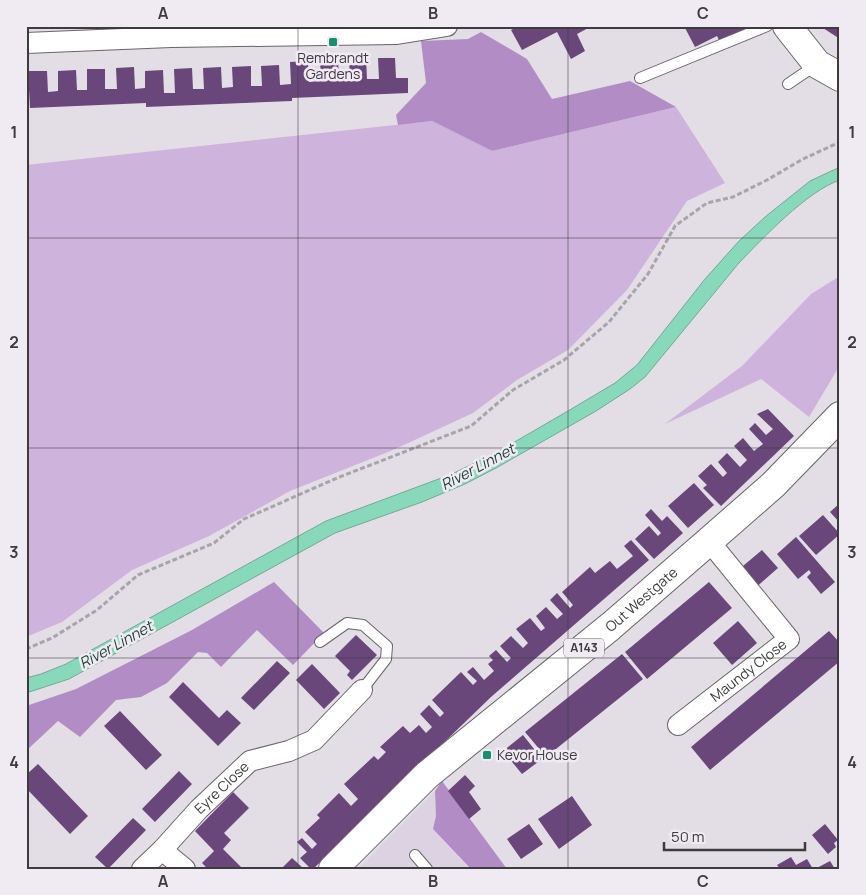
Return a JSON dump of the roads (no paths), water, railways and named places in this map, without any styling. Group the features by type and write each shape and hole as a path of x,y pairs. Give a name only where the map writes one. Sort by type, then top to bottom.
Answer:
{"main road":[{"path":"787,26 828,70"},
{"name":"Out Westgate","path":"333,869 427,775 611,626 773,485 837,416"}],"street":[{"path":"26,43 172,32 397,30 447,26"},
{"name":"Maundy Close","path":"678,725 789,639 709,540"},
{"name":"Eyre Close","path":"142,869 199,809 250,761 289,751 314,740 362,690"},
{"path":"162,850 185,869"}],"lane":[{"path":"640,78 767,26"},
{"path":"788,84 828,70"},
{"path":"320,642 347,622 363,625 387,646 386,659 362,690"},
{"path":"415,855 428,869"}],"water":[{"name":"River Linnet","path":"840,167 840,180 814,194 759,242 738,264 645,377 596,411 465,484 422,502 335,533 69,679 26,693 26,678 66,664 326,521 452,474 499,451 615,383 637,365 705,279 739,241 765,217 810,181"}],"place":[{"name":"Rembrandt Gardens","path":"333,42"},
{"name":"Kevor House","path":"487,755"}]}
